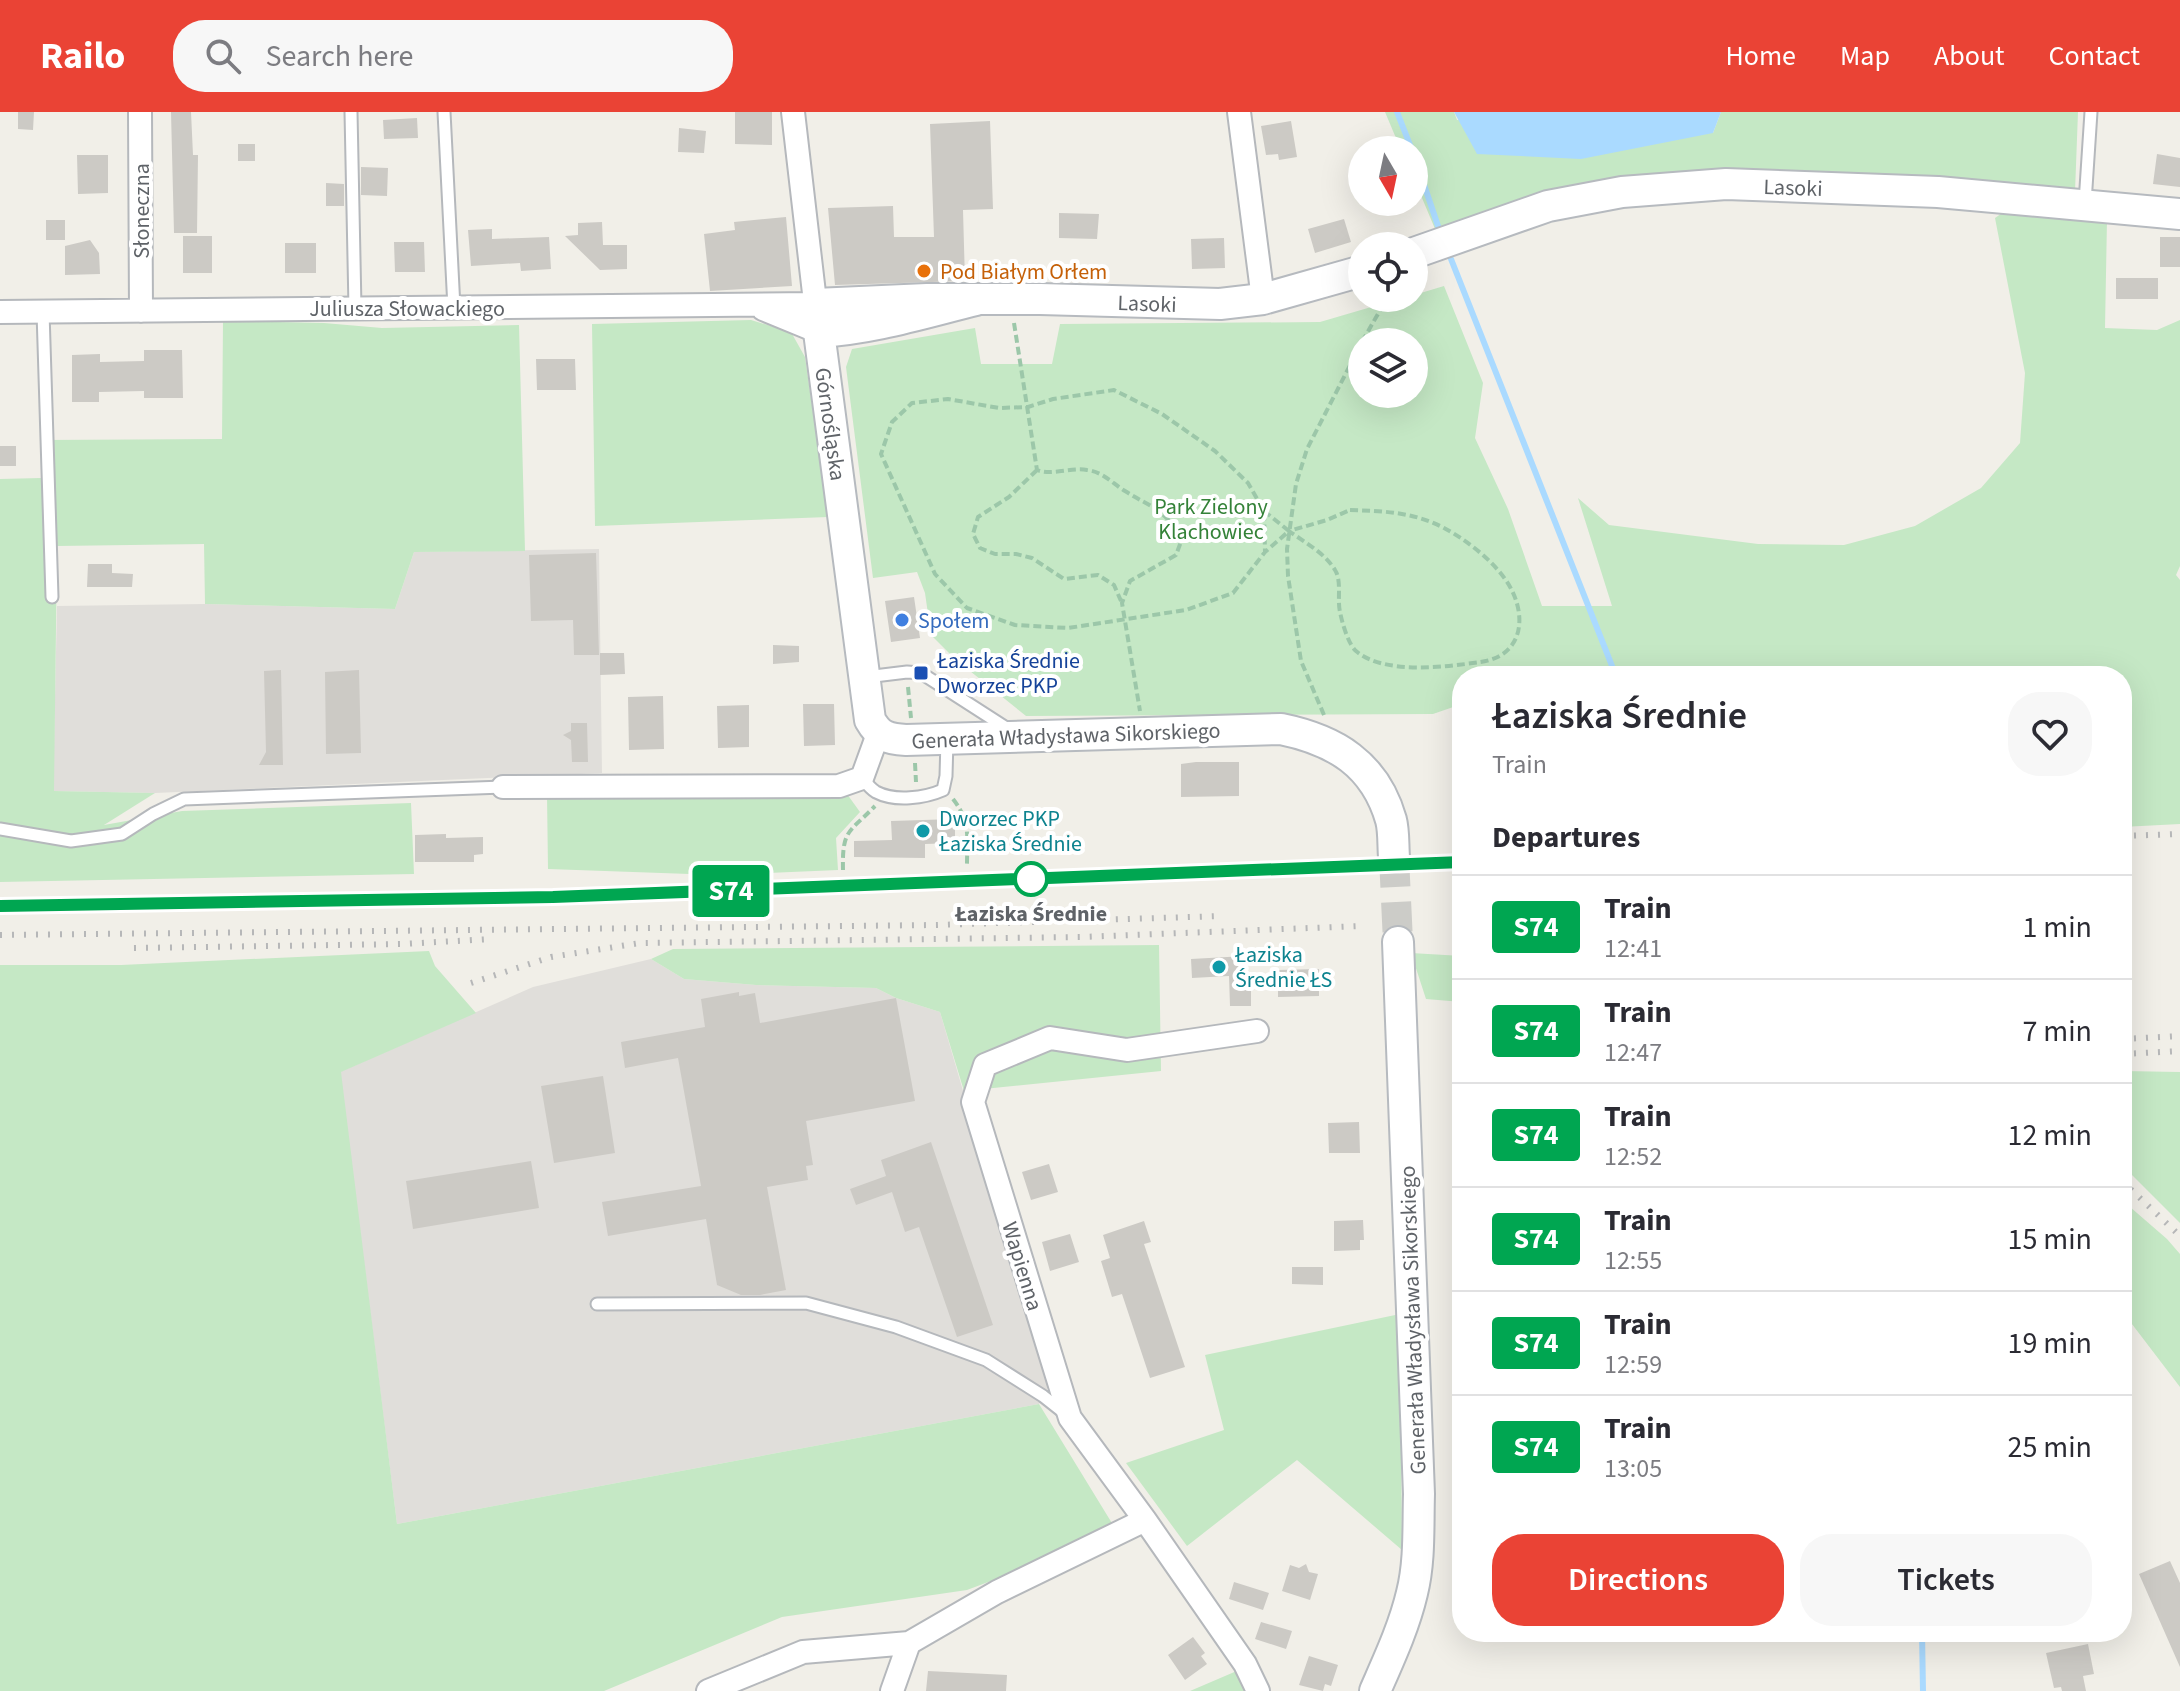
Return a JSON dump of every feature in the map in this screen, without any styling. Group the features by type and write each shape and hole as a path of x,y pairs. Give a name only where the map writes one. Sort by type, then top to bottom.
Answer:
{"street":[{"name":"Słoneczna","path":"140,112 141,311"},
{"name":"Górnośląska","path":"793,112 864,678 870,720 878,734"},
{"path":"1239,112 1263,299"},
{"name":"Lasoki","path":"1428,248 1548,206 1622,192 1726,184 1938,192 2180,214"},
{"name":"Lasoki","path":"817,318 927,299 1220,304 1263,299 1348,275"},
{"name":"Juliusza Słowackiego","path":"0,312 755,306 817,318"},
{"name":"Generała Władysława Sikorskiego","path":"878,734 889,739 906,740 1281,729 1310,735 1341,749 1376,786 1391,821 1394,857"},
{"path":"503,787 839,786 862,778 878,734"},
{"name":"Generała Władysława Sikorskiego","path":"1375,1691 1398,1638 1409,1602 1418,1547 1419,1494 1398,942"},
{"name":"Wapienna","path":"1257,1031 1127,1050 1050,1038 985,1065 973,1102 1070,1418 1245,1664 1258,1691"},
{"path":"708,1691 803,1652 909,1643 997,1592 1145,1520"},
{"path":"892,1691 909,1643"}],"lane":[{"path":"351,112 355,308"},
{"path":"444,112 454,308"},
{"path":"2085,204 2091,112"},
{"path":"43,312 52,597"},
{"path":"864,678 921,673 1019,735"},
{"path":"862,778 875,792 894,798 932,795 943,790 947,738"},
{"path":"0,829 71,841 122,834 184,799 503,787"},
{"path":"597,1304 806,1303 896,1327 986,1360 1043,1396 1070,1418"}],"path":[{"path":"1011,299 1037,470"},
{"path":"1341,749 1301,661 1288,576 1289,531 1296,484 1307,449 1348,369"},
{"path":"1028,407 999,408 948,399 912,403 892,422 881,454 935,574 967,608 1015,625 1068,628 1186,610 1233,593 1265,552 1289,531 1350,510 1401,512 1444,528 1479,553 1506,579 1519,612 1520,628 1514,646 1491,661 1457,665 1406,667 1372,660 1353,649 1340,612 1337,572 1320,553 1289,531 1264,511 1248,483 1215,451 1162,414 1114,390 1053,399 1028,407"},
{"path":"1037,470 1045,473 1066,469 1089,470 1105,476 1125,491 1149,502 1172,522 1182,539 1176,555 1130,581 1122,603"},
{"path":"1037,470 1009,497 978,517 973,534 980,548 995,554 1032,558 1064,579 1098,575 1114,585 1122,603 1141,717"},
{"path":"1264,511 1265,552"},
{"path":"943,790 964,814 967,824 967,865"},
{"path":"843,870 842,844 845,834 885,795"},
{"path":"931,878 932,888"}],"shaded area":[{"path":"599,549 602,773 155,793 53,791 57,606 205,604 395,609 414,552"},
{"path":"651,959 684,979 756,985 876,988 940,1012 1049,1385 1039,1404 397,1524 340,1072 533,987"}],"green space":[{"path":"1385,112 1454,112 1457,120 1713,133 1721,112 2078,112 2075,192 1720,179 1438,236 1428,212 1428,136 1395,136"},
{"name":"Park Zielony Klachowiec","path":"2005,211 2107,220 2105,328 2157,330 2180,320 2180,566 2176,575 2180,580 2180,824 2132,826 2132,666 1452,666 1452,707 1433,714 1026,716 955,659 931,635 925,593 917,572 873,578 846,367 852,349 975,328 981,364 1052,364 1060,324 1320,322 1354,312 1428,312 1428,291 1444,286 1483,383 1475,438 1508,509 1542,606 1612,606 1578,498 1609,525 1758,544 1844,545 1915,526 1981,488 2020,443 2025,373 1995,218"},
{"path":"751,320 791,332 805,357 828,517 595,526 592,324"},
{"path":"223,321 324,323 382,328 519,325 525,551 414,552 395,609 205,604 204,544 57,546 54,791 155,793 104,825 182,811 411,803 414,874 0,882 0,479 41,478 42,440 222,439"},
{"path":"847,794 860,812 836,838 838,870 718,875 548,869 547,795"},
{"path":"1159,945 1161,1071 964,1091 940,1012 876,988 756,985 684,979 651,959 673,949"},
{"path":"429,951 435,966 476,1013 341,1072 397,1524 1039,1404 1118,1533 967,1590 782,1617 604,1691 0,1691 0,965 121,965"},
{"path":"1411,953 1452,955 1452,1001 1426,999"},
{"path":"2132,1071 2180,1072 2180,1223 2132,1175"},
{"path":"2132,1209 2180,1254 2180,1387 2132,1324"},
{"path":"1400,1314 1402,1550 1297,1460 1187,1546 1126,1463 1224,1430 1205,1355"},
{"path":"1239,1670 1247,1691 1190,1691"}],"water":[{"path":"1454,112 1721,112 1713,133 1581,159 1477,154"}],"building":[{"path":"18,112 34,112 33,130 18,129"},
{"path":"171,112 191,112 193,155 198,155 197,233 174,233"},
{"path":"735,112 772,112 772,145 735,144"},
{"path":"417,118 418,138 384,139 383,120"},
{"path":"990,121 993,209 963,210 965,281 835,285 828,208 893,206 894,237 934,237 930,124"},
{"path":"1291,121 1297,157 1279,160 1278,154 1266,155 1261,126"},
{"path":"679,128 706,131 704,153 678,152"},
{"path":"238,144 255,144 255,161 238,161"},
{"path":"2157,154 2180,158 2180,187 2153,184"},
{"path":"77,155 108,155 108,193 78,194"},
{"path":"361,167 388,168 387,196 361,195"},
{"path":"326,183 344,184 344,206 326,206"},
{"path":"1059,213 1099,214 1097,239 1059,238"},
{"path":"786,217 792,286 710,291 704,234 735,230 734,222"},
{"path":"1344,219 1348,243 1315,253 1308,229"},
{"path":"46,220 65,220 65,240 46,240"},
{"path":"602,222 603,245 627,245 627,269 600,270 565,236 578,235 578,223"},
{"path":"492,229 492,239 549,237 551,269 521,271 520,263 471,266 468,230"},
{"path":"183,236 212,236 212,273 183,273"},
{"path":"2160,237 2180,237 2180,267 2160,267"},
{"path":"1224,238 1225,268 1192,269 1191,239"},
{"path":"90,240 99,253 100,274 65,275 65,246"},
{"path":"394,242 424,242 425,272 395,272"},
{"path":"285,243 316,243 316,273 285,273"},
{"path":"2116,278 2158,278 2158,299 2116,299"},
{"path":"144,350 182,350 183,398 144,398 144,391 99,392 99,402 72,402 72,355 100,354 100,362 144,361"},
{"path":"536,359 575,359 576,390 537,390"},
{"path":"0,446 16,446 16,466 0,466"},
{"path":"596,553 599,655 574,655 573,620 531,621 529,555"},
{"path":"88,564 112,564 112,573 133,574 132,587 87,587"},
{"name":"Społem","path":"914,597 920,638 891,642 885,601"},
{"path":"773,645 799,646 799,662 773,664"},
{"path":"600,653 624,653 625,674 600,675"},
{"path":"281,670 283,765 259,765 266,752 264,671"},
{"path":"359,670 361,753 326,754 325,672"},
{"path":"663,696 664,749 629,750 628,697"},
{"path":"803,704 834,704 835,745 804,746"},
{"path":"749,705 749,747 718,748 717,706"},
{"path":"571,723 587,723 588,762 572,762 571,740 563,735 571,731"},
{"path":"1239,762 1239,796 1181,797 1181,764"},
{"name":"Dworzec PKP Łaziska Średnie","path":"955,819 955,843 925,844 925,858 854,857 854,841 892,840 891,821"},
{"path":"446,834 446,838 483,837 483,854 474,855 474,862 415,862 415,835"},
{"name":"Łaziska Średnie ŁS","path":"1245,956 1246,988 1251,988 1251,1006 1230,1006 1229,976 1192,978 1191,959"},
{"path":"1319,969 1319,996 1278,997 1278,970"},
{"path":"739,992 739,996 755,993 760,1023 896,998 915,1101 806,1121 813,1165 806,1166 808,1180 767,1187 786,1290 760,1295 741,1295 717,1285 706,1219 608,1236 602,1202 701,1186 678,1058 625,1068 621,1042 705,1027 701,999"},
{"path":"603,1076 615,1153 554,1163 541,1086"},
{"path":"1359,1122 1360,1153 1329,1153 1328,1123"},
{"path":"931,1142 993,1325 957,1337 919,1227 905,1232 892,1192 856,1205 850,1189 886,1176 881,1160"},
{"path":"531,1161 539,1208 413,1229 406,1181"},
{"path":"1049,1164 1058,1192 1031,1200 1022,1172"},
{"path":"1363,1220 1364,1240 1360,1240 1360,1250 1334,1251 1334,1221"},
{"path":"1144,1221 1151,1242 1144,1244 1185,1367 1150,1378 1122,1294 1112,1297 1101,1261 1110,1258 1103,1235"},
{"path":"1070,1234 1079,1262 1050,1271 1042,1242"},
{"path":"1292,1267 1323,1267 1323,1285 1292,1284"},
{"path":"2170,1561 2180,1583 2180,1667 2139,1574"},
{"path":"1306,1564 1309,1572 1318,1574 1310,1600 1282,1591 1290,1565 1299,1568"},
{"path":"1234,1582 1269,1593 1263,1610 1229,1599"},
{"path":"1261,1622 1292,1631 1286,1649 1255,1639"},
{"path":"1193,1637 1205,1653 1201,1656 1207,1664 1185,1680 1168,1655"},
{"path":"2088,1644 2094,1674 2083,1676 2086,1691 2054,1688 2046,1653"},
{"path":"1309,1656 1338,1665 1331,1686 1325,1684 1323,1691 1299,1685"},
{"path":"928,1671 1007,1675 1006,1691 926,1691"}],"waterway":[{"path":"1397,112 1406,136"},
{"path":"1428,196 1439,229"},
{"path":"1451,259 1612,666"},
{"path":"1922,1642 1923,1691"}],"tunnel":[{"path":"1394,857 1398,942"}],"railway":[{"path":"2132,836 2180,834"},
{"path":"0,906 553,897 1452,862"},
{"path":"0,935 936,925 1222,916"},
{"path":"471,983 551,957 640,943 1081,937 1361,926"},
{"path":"134,948 402,944 492,939"},
{"path":"2132,1038 2180,1036"},
{"path":"2132,1053 2180,1051"},
{"path":"2132,1190 2180,1236"}],"train":[{"name":"S74","path":"0,906 553,897 1452,862"}],"place":[{"name":"Pod Białym Orłem","path":"924,271"},
{"name":"Społem","path":"902,620"},
{"name":"Łaziska Średnie Dworzec PKP","path":"921,673"},
{"name":"Dworzec PKP Łaziska Średnie","path":"923,831"},
{"name":"Łaziska Średnie","path":"1031,879"},
{"name":"Łaziska Średnie ŁS","path":"1219,967"}]}
